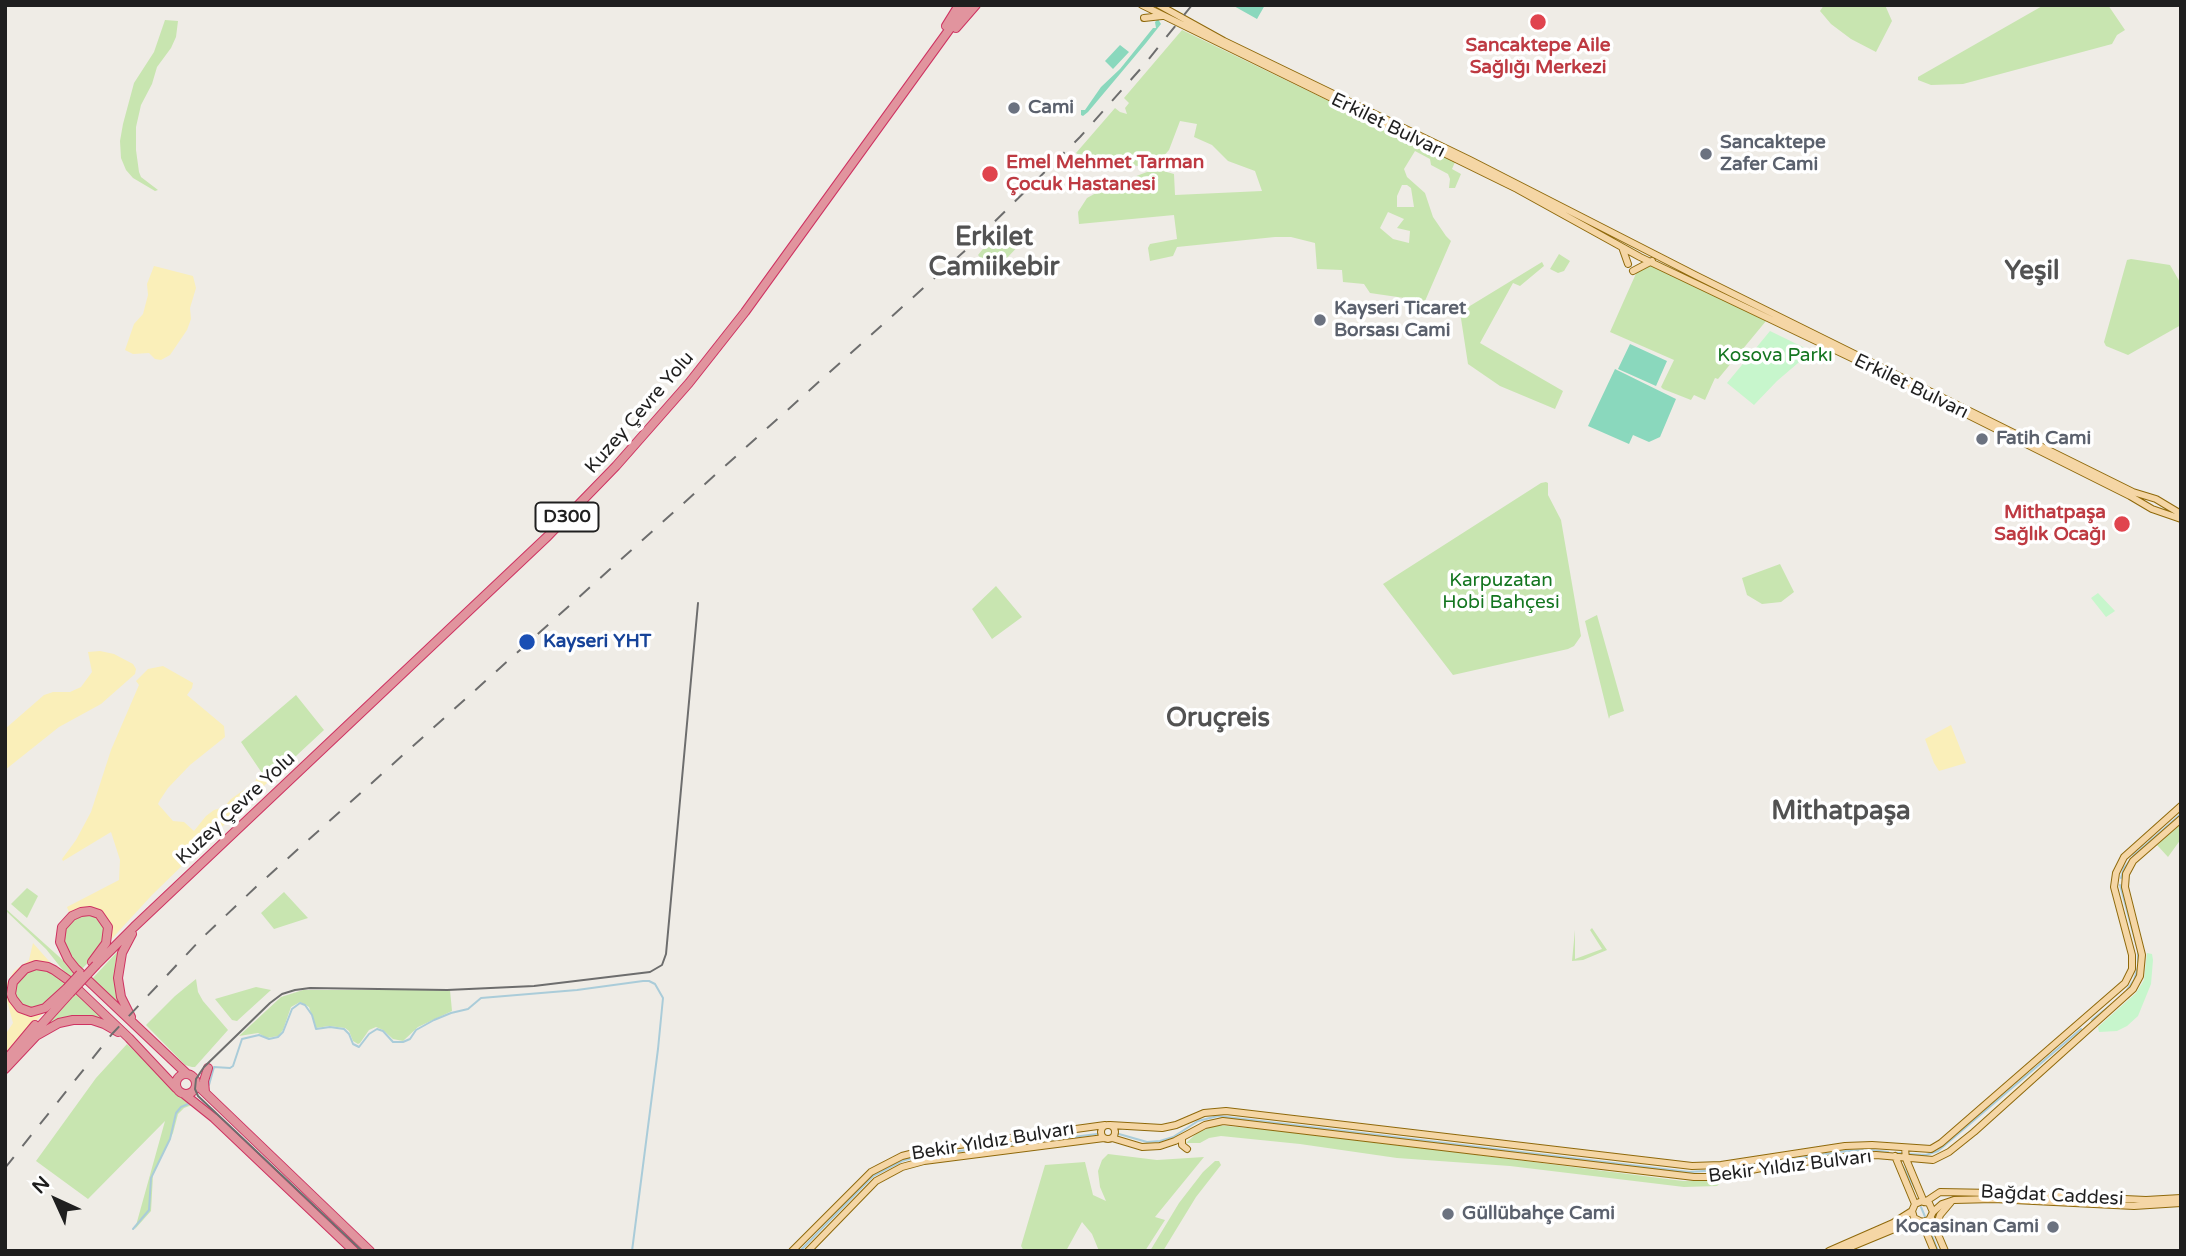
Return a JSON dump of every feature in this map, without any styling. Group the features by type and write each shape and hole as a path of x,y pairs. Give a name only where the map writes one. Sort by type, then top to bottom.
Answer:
{"highway":[{"name":"Kuzey Çevre Yolu","path":"94,964 545,533 613,463 686,380 742,309 960,5"},
{"name":"Kuzey Çevre Yolu","path":"94,964 548,536 616,466 689,383 746,312 967,5"},
{"path":"939,44 976,5"},
{"path":"136,1025 119,990 120,959 133,933 167,896"},
{"path":"94,964 106,943 108,927 99,914 86,911 76,913 68,919 60,934 63,951 76,969 187,1074 194,1077 196,1084 226,1115 369,1251"},
{"name":"D300","path":"5,1060 68,987 94,964"},
{"path":"68,987 45,1008 31,1012 20,1008 11,994 16,977 30,966 48,967 68,987 92,1002 180,1091 214,1118 354,1251"},
{"name":"D300","path":"5,1068 68,987"},
{"path":"92,1002 92,994 95,991 101,992"},
{"path":"5,1068 36,1036 66,1021 98,1022 129,1038"},
{"path":"153,1062 162,1060 164,1051"},
{"path":"205,1092 204,1081 208,1068"},
{"path":"180,1091 177,1078 187,1074"},
{"path":"180,1091 191,1093 196,1084"}],"main road":[{"name":"Erkilet Bulvarı","path":"1142,5 1469,162 1631,253 1904,383 2151,508 2181,516"},
{"name":"Erkilet Bulvarı","path":"1159,5 1224,41 2133,492 2155,499 2166,510"},
{"path":"1144,18 1164,16"},
{"path":"1621,246 1628,264"},
{"path":"1633,271 1653,263 1652,258 1656,255"},
{"path":"2151,508 2148,501 2155,499"},
{"name":"Bekir Yıldız Bulvarı","path":"792,1251 871,1172 902,1156 930,1149 1107,1125 1162,1128 1204,1113 1226,1111 1685,1166 1721,1165 1837,1146 1866,1145 1925,1150 1938,1145 2124,985 2131,972 2132,959 2131,946 2114,887 2116,873 2124,857 2181,806"},
{"name":"Bekir Yıldız Bulvarı","path":"808,1251 876,1181 902,1167 924,1161 1108,1138 1151,1147 1168,1144 1205,1125 1223,1121 1694,1177 1718,1177 1766,1167 1842,1157 1877,1155 1933,1160 1949,1152 2133,989 2140,976 2142,955 2125,887 2126,874 2133,861 2181,819"},
{"path":"1107,1125 1115,1130 1108,1138 1101,1132 1107,1125"},
{"path":"1182,1138 1182,1145 1187,1149"},
{"path":"1894,1147 1914,1208 1934,1251"},
{"path":"1905,1148 1906,1158 1919,1191 1925,1202 1931,1206 1945,1251"},
{"path":"1910,1169 1917,1160"},
{"name":"Bağdat Caddesi","path":"1919,1191 2146,1200 2181,1198"},
{"path":"1829,1251 1893,1223 1940,1192"},
{"name":"Bağdat Caddesi","path":"1841,1251 1919,1221 1932,1215 1942,1204 1954,1200 1994,1199 2134,1206 2181,1203"},
{"path":"1936,1227 1944,1209 1954,1200"}],"green space":[{"path":"1232,5 1265,5 1257,19"},
{"path":"1824,5 1885,5 1892,21 1876,52 1851,39 1831,24 1820,11"},
{"path":"2044,5 2108,5 2125,30 2117,35 2112,44 1963,84 1931,85 1918,80 1918,77"},
{"path":"1158,19 1161,24 1146,43 1088,112 1081,115 1081,110 1085,110 1101,87 1120,69 1153,28 1156,28 1155,22"},
{"path":"165,20 178,21 176,37 157,67 141,105 136,127 139,172 141,177 158,190 155,191 133,178 126,170 121,158 120,141 134,83 154,52"},
{"path":"1182,30 1455,162 1452,169 1461,174 1455,188 1449,188 1448,174 1431,165 1430,159 1415,151 1404,169 1407,177 1425,193 1433,217 1451,241 1425,301 1370,293 1364,284 1343,282 1342,270 1317,269 1315,243 1291,237 1177,247 1173,256 1150,261 1150,244 1177,239 1174,215 1079,224 1078,212 1087,198 1111,190 1118,183 1147,172 1163,171 1174,174 1175,195 1262,191 1255,171 1228,161 1212,145 1194,137 1197,124 1180,121 1169,150 1154,167 1146,168 1108,159 1091,162 1076,153 1115,108 1127,114 1125,108 1129,103 1124,98","holes":["1402,185 1411,188 1414,207 1397,207 1397,196","1388,212 1404,219 1397,228 1410,231 1409,243 1393,239 1380,228"]},
{"path":"1120,45 1129,52 1113,69 1105,61"},
{"path":"1006,224 1022,242 993,273 978,255 986,242"},
{"path":"1559,254 1570,261 1564,271 1558,273 1550,269"},
{"path":"1642,260 1766,321 1718,379 1715,378 1705,400 1694,395 1691,400 1663,389 1661,387 1674,360 1610,332"},
{"path":"2127,260 2170,265 2181,284 2181,325 2128,355 2106,346 2104,342"},
{"path":"1542,262 1544,266 1520,286 1513,283 1480,343 1563,391 1555,409 1500,386 1468,364 1460,312"},
{"name":"Kosova Parkı","path":"1770,331 1809,350 1805,357 1754,405 1727,383"},
{"path":"1630,344 1667,361 1656,386 1618,369"},
{"path":"1615,369 1676,399 1660,437 1649,442 1633,435 1629,444 1588,426"},
{"name":"Karpuzatan Hobi Bahçesi","path":"1546,482 1548,495 1561,520 1581,636 1574,646 1568,649 1453,675 1383,584"},
{"path":"1780,564 1794,592 1781,602 1762,604 1747,595 1742,578"},
{"path":"996,586 1022,617 992,639 972,609"},
{"path":"2098,593 2115,611 2106,617 2091,598"},
{"path":"1597,615 1624,711 1610,716 1609,719 1585,621"},
{"path":"296,695 324,730 268,782 241,742"},
{"path":"2181,824 2181,839 2168,857 2157,845"},
{"path":"27,888 38,896 27,918 11,904"},
{"path":"284,892 308,918 274,929 261,913"},
{"path":"5,908 76,972 70,979 46,949"},
{"path":"94,913 107,929 100,950 82,969 64,949 62,934 70,919"},
{"path":"1592,928 1607,950 1583,960 1572,961 1575,930 1575,959 1602,949 1590,930"},
{"path":"118,951 115,981 126,1012 92,979"},
{"path":"2147,953 2152,954 2153,960 2151,984 2138,1016 2117,1031 2099,1032 2098,1027 2136,993 2144,980"},
{"path":"42,967 69,984 51,1002 33,1009 18,1003 13,989 25,971"},
{"path":"196,979 203,1001 228,1030 195,1067 192,1067 185,1065 146,1025"},
{"path":"256,987 271,990 237,1021 232,1020 215,999"},
{"path":"303,990 450,990 452,1011 418,1027 403,1041 393,1039 376,1027 369,1030 358,1044 345,1028 316,1028 309,1007 300,1002 291,1007 283,1030 278,1036 267,1038 258,1033 239,1036 281,997"},
{"path":"78,991 113,1023 103,1020 45,1028"},
{"path":"127,1044 192,1105 178,1114 173,1133 153,1175 151,1211 135,1229 165,1121 88,1199 36,1161 96,1078"},
{"path":"1216,1125 1313,1134 1683,1181 1718,1180 1720,1183 1717,1186 1684,1187 1510,1166 1397,1158 1221,1136 1200,1143 1186,1143 1197,1133"},
{"path":"1108,1154 1157,1160 1204,1157 1155,1217 1165,1220 1145,1251 1099,1251 1092,1234 1082,1222 1066,1251 1024,1251 1021,1246 1045,1165 1085,1162 1093,1195 1106,1201 1100,1187 1098,1171 1102,1160"},
{"path":"1215,1161 1219,1161 1221,1165 1196,1197 1163,1251 1150,1251 1179,1203"}],"sand":[{"path":"154,266 193,276 196,288 187,330 170,355 161,360 155,359 149,353 133,354 125,350 134,324 143,314 148,295 147,284"},
{"path":"88,652 114,654 133,664 135,674 101,704 59,727 5,770 5,729 44,695 70,692 81,687 92,672"},
{"path":"163,666 193,683 187,695 224,726 225,737 190,765 160,800 158,804 173,821 184,822 194,831 206,816 224,807 262,773 268,782 152,895 107,944 110,936 95,910 70,915 67,907 119,880 120,860 111,832 63,861 62,859 91,812 111,750 139,685 136,681 148,669"},
{"path":"1951,725 1966,763 1939,771 1925,739"},
{"path":"33,943 56,969 45,964 15,974 12,1003 44,1012 5,1057 5,1035 13,1023 5,993 6,985 14,971 29,960"}],"waterway":[{"path":"2121,878 2124,868 2134,855 2181,814"},
{"path":"2120,885 2138,951 2138,962"},
{"path":"2127,990 2138,967"},
{"path":"209,1085 214,1067 233,1066 242,1039 259,1035 269,1039 278,1037 283,1032 292,1009 300,1003 305,1005 312,1015 316,1029 344,1029 353,1044 359,1047 369,1034 377,1029 383,1031 393,1042 403,1042 410,1039 416,1030 451,1013 468,1009 481,998 649,981 655,984 663,998 632,1251"},
{"path":"2092,1020 2112,1004"},
{"path":"1909,1154 1926,1155 1938,1151 2081,1029"},
{"path":"133,1229 149,1210 151,1178 170,1139 176,1113 188,1104"},
{"path":"1119,1134 1147,1142 1160,1141 1173,1137 1198,1121 1218,1116 1689,1172 1720,1170 1846,1151 1888,1152"},
{"path":"800,1251 873,1176 902,1161 919,1156 1097,1134"},
{"path":"1895,1153 1901,1153"},
{"path":"1902,1165 1916,1190"},
{"path":"1921,1207 1926,1219"},
{"path":"1927,1223 1938,1251"}],"tram line":[{"path":"362,1251 198,1096 195,1089 196,1079 204,1067 270,1003 282,994 295,990 447,990 534,986 650,972 662,965 666,954 698,603"}],"railway":[{"path":"5,1168 112,1034 202,938 968,248 1080,137 1144,65 1192,5"}],"place":[{"name":"Sancaktepe Aile Sağlığı Merkezi","path":"1538,22"},
{"name":"Cami","path":"1014,108"},
{"name":"Sancaktepe Zafer Cami","path":"1706,154"},
{"name":"Emel Mehmet Tarman Çocuk Hastanesi","path":"990,174"},
{"name":"Kayseri Ticaret Borsası Cami","path":"1320,320"},
{"name":"Fatih Cami","path":"1982,439"},
{"name":"Mithatpaşa Sağlık Ocağı","path":"2122,524"},
{"name":"Kayseri YHT","path":"527,642"},
{"name":"Güllübahçe Cami","path":"1448,1214"},
{"name":"Kocasinan Cami","path":"2053,1227"}],"district":[{"name":"Erkilet Camiikebir","path":"994,253"},
{"name":"Yeşil","path":"2032,272"},
{"name":"Oruçreis","path":"1218,719"},
{"name":"Mithatpaşa","path":"1841,812"}]}
